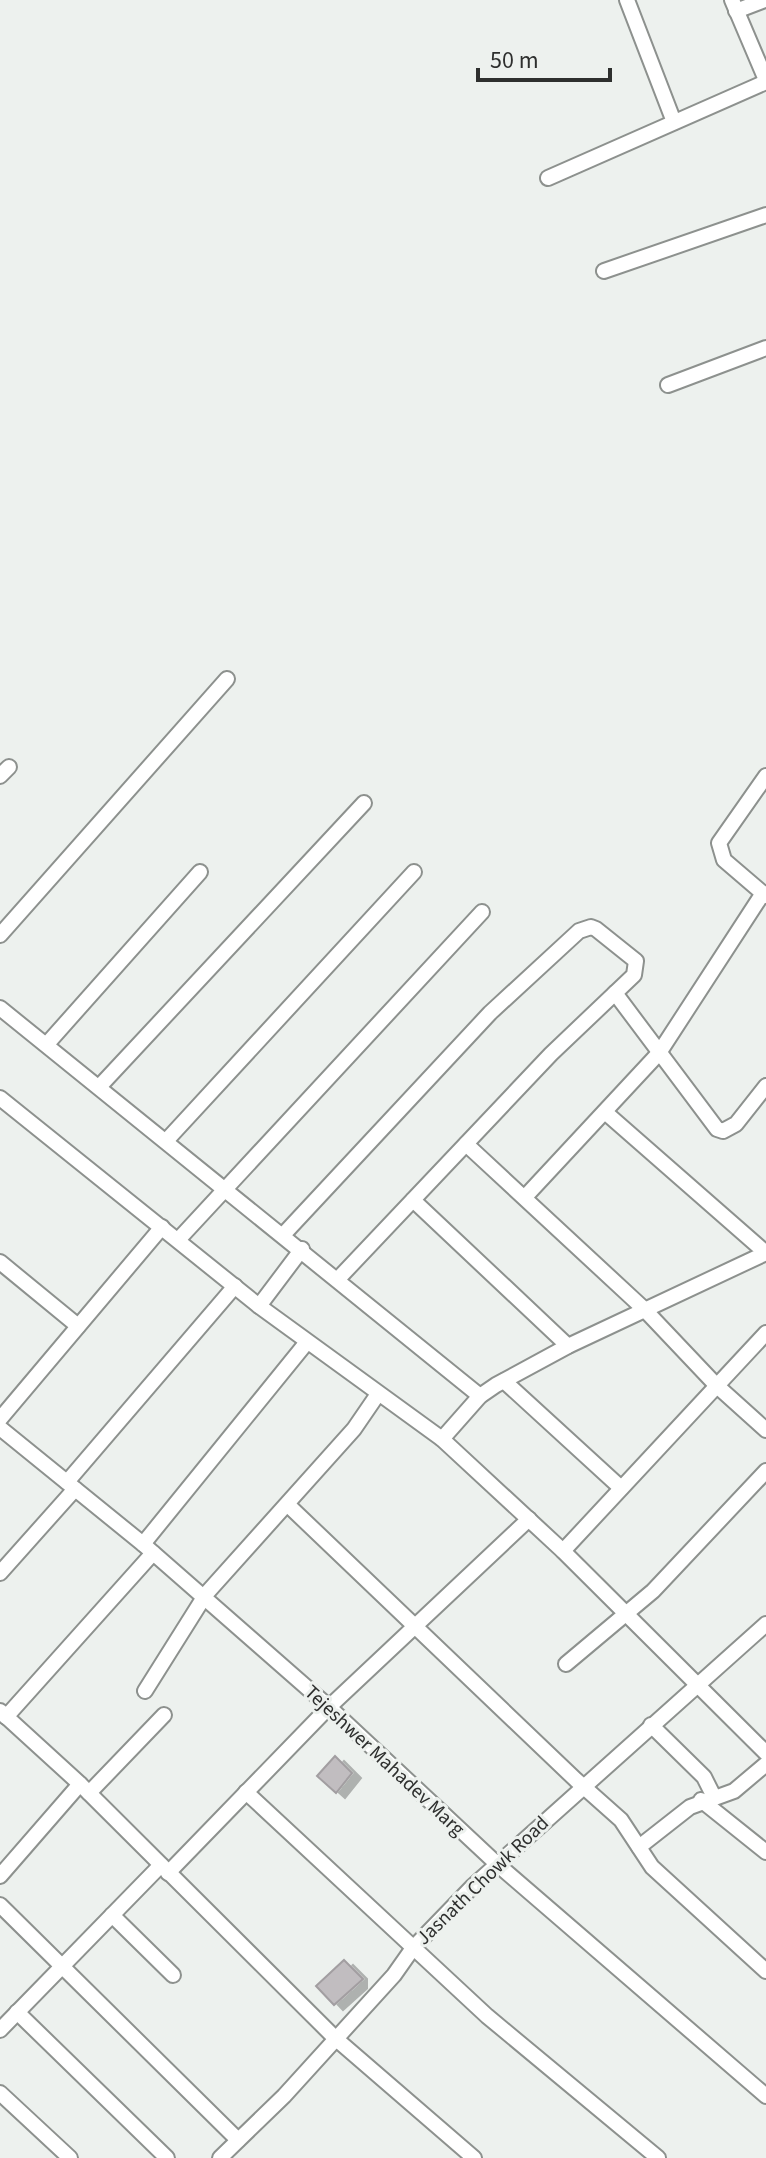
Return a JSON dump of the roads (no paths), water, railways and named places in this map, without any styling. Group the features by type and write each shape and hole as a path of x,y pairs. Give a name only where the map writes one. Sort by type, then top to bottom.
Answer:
{"street":[{"path":"627,0 674,122"},
{"path":"548,178 766,81 734,6 765,0"},
{"path":"604,271 766,215"},
{"path":"668,385 766,348"},
{"path":"0,935 227,679"},
{"path":"525,1197 659,1053 764,894 724,860 719,843 766,776"},
{"path":"99,1087 364,803"},
{"path":"47,1044 200,872"},
{"path":"166,1141 414,872"},
{"path":"178,1240 482,912"},
{"path":"283,1235 490,1013 584,928 596,929 636,961 636,971 551,1054 338,1279"},
{"path":"615,993 717,1129 723,1131 736,1124 766,1086"},
{"path":"0,1008 302,1249 480,1396"},
{"path":"0,1098 259,1306 442,1439 563,1551 766,1753"},
{"path":"442,1439 480,1396 504,1381 568,1346 766,1253 605,1112"},
{"path":"466,1144 644,1309 716,1385 766,1430"},
{"path":"413,1200 568,1346"},
{"path":"0,1419 162,1227"},
{"path":"259,1306 302,1249"},
{"path":"0,1262 78,1326"},
{"path":"0,1573 235,1286"},
{"path":"563,1551 766,1333"},
{"path":"307,1342 148,1548 3,1714 84,1789 335,2038 474,2158"},
{"path":"504,1381 621,1488"},
{"path":"145,1691 204,1597 354,1429 378,1394"},
{"name":"Tejeshwer Mahadev Marg","path":"0,1428 148,1548 329,1707 497,1864 766,2096"},
{"path":"566,1664 653,1591 766,1471"},
{"path":"288,1505 582,1785 606,1803 652,1867 766,1971"},
{"path":"0,2030 112,1915 246,1792 329,1707 529,1519"},
{"name":"Jasnath Chowk Road","path":"220,2158 284,2096 394,1975 413,1948 497,1864 766,1624"},
{"path":"0,1876 84,1789 164,1715"},
{"path":"651,1725 704,1777 707,1799 766,1852"},
{"path":"639,1847 707,1799 734,1791 766,1764"},
{"path":"246,1792 487,2016 658,2158"},
{"path":"0,1905 238,2140"},
{"path":"112,1915 173,1975"},
{"path":"17,2012 167,2158"},
{"path":"0,2093 70,2158"}]}
